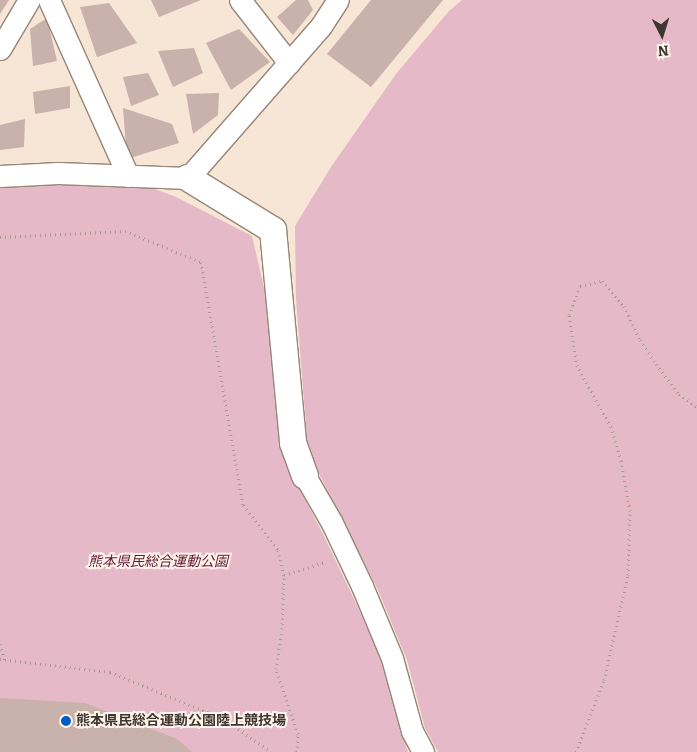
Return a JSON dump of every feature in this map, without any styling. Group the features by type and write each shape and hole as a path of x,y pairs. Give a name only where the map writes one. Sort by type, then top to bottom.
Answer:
{"street":[{"path":"0,48 29,0"},
{"path":"49,0 128,176"},
{"path":"240,0 289,63"},
{"path":"188,178 321,26 338,0"},
{"path":"0,176 58,172 188,178 273,230 294,443 305,476 347,555 392,658 412,731 423,752"}],"path":[{"path":"0,238 125,231 201,262 243,505 278,550 284,574 282,629 276,669 298,734 297,752"},
{"path":"576,752 604,680 628,575 630,511 621,461 611,427 577,366 568,315 580,286 602,281 624,306 640,340 656,364 679,394 697,407"},
{"path":"284,574 347,555"},
{"path":"0,644 5,660"},
{"path":"0,659 110,672 226,720 271,752"}],"green space":[{"path":"462,0 697,0 697,752 438,752 425,728 407,660 378,590 308,452 296,299 295,226 331,167 396,74 449,11"},
{"name":"熊本県民総合運動公園","path":"58,184 147,186 176,197 252,236 268,305 296,482 384,662 408,752 0,752 0,188"}],"building":[{"path":"0,0 9,0 0,14"},
{"path":"151,0 201,0 159,17"},
{"path":"296,0 308,0 313,10 293,35 277,17"},
{"path":"371,0 443,0 371,87 327,54"},
{"path":"109,3 137,43 97,57 80,7"},
{"path":"47,18 57,61 33,66 30,29"},
{"path":"239,29 270,62 231,90 206,43"},
{"path":"194,48 203,73 173,87 158,51"},
{"path":"148,73 159,95 131,106 123,77"},
{"path":"70,86 70,108 35,114 33,92"},
{"path":"219,93 218,115 193,134 186,94"},
{"path":"123,108 172,124 179,143 127,159"},
{"path":"25,119 24,147 0,150 0,125"},
{"name":"熊本県民総合運動公園陸上競技場","path":"0,698 85,703 177,739 192,752 0,752"}],"place":[{"name":"熊本県民総合運動公園陸上競技場","path":"66,721"}]}
